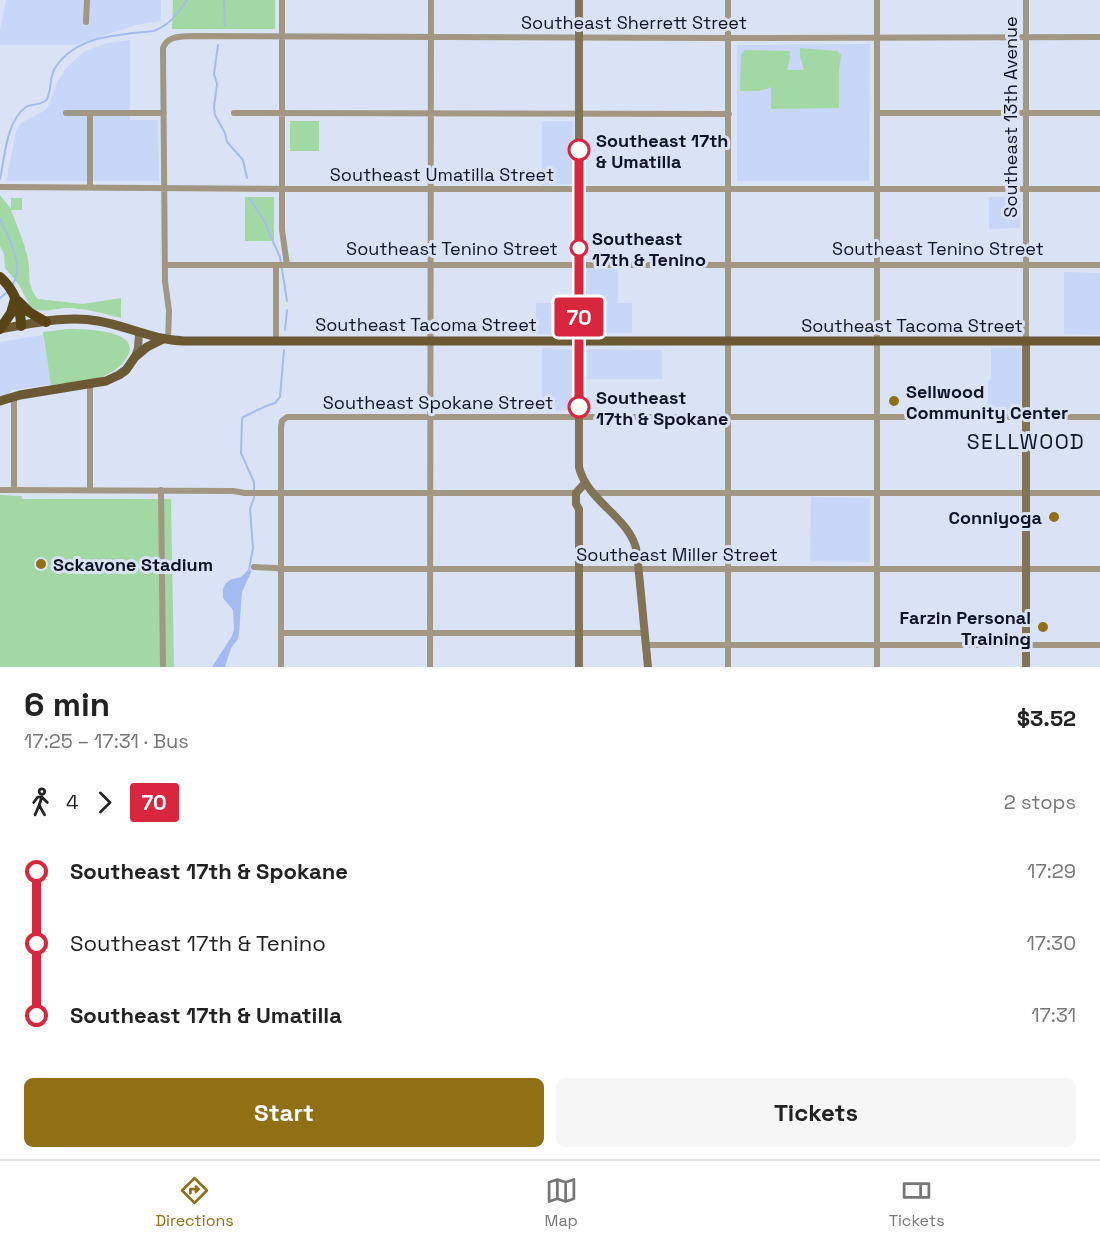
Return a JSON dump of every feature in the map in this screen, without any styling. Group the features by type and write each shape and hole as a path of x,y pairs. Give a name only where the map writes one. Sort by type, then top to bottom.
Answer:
{"highway":[{"path":"0,277 8,285 15,299 20,312 21,326"},
{"path":"15,299 29,312 46,322"},
{"path":"0,329 11,313 15,299"}],"main road":[{"path":"579,0 579,467 585,483 632,537 636,547 648,667"},
{"path":"0,329 70,320 95,321 139,333 135,357 119,375 90,385 0,401"},
{"name":"Southeast Tacoma Street","path":"139,333 165,340 276,341 1100,341"},
{"path":"135,357 149,346 165,340"},
{"name":"Southeast 13th Avenue","path":"1026,341 1026,667"},
{"path":"579,509 576,504 576,493 585,483"},
{"path":"579,667 579,509 583,497 593,493"}],"street":[{"path":"86,22 87,0"},
{"path":"276,341 281,265 286,251 282,230 282,0"},
{"path":"430,0 430,667"},
{"path":"728,0 728,667"},
{"path":"877,0 877,667"},
{"name":"Southeast 13th Avenue","path":"1026,0 1026,341"},
{"name":"Southeast Sherrett Street","path":"164,113 163,48 169,40 178,37 1100,37"},
{"path":"66,113 164,113 165,281 169,311 165,340"},
{"path":"90,113 90,187"},
{"path":"234,113 729,114"},
{"path":"877,113 1100,113"},
{"name":"Southeast Umatilla Street","path":"3,187 1100,189"},
{"name":"Southeast Tenino Street","path":"165,265 1100,265"},
{"path":"90,385 90,490"},
{"path":"14,397 14,490"},
{"name":"Southeast Spokane Street","path":"281,493 281,427 283,419 290,416 1026,417"},
{"path":"1058,417 1100,417"},
{"path":"0,490 576,493"},
{"path":"161,490 163,667"},
{"path":"281,493 281,667"},
{"path":"593,493 1100,493"},
{"name":"Southeast Miller Street","path":"254,567 282,569 1100,569"},
{"path":"281,633 644,633"},
{"path":"645,645 1100,645"}],"shaded area":[{"path":"6,0 161,0 161,21 136,25 75,45 0,45 0,30"},
{"path":"130,40 130,120 158,120 159,181 6,181 16,131 21,123 44,111 49,105 57,82 67,67 85,51 108,43"},
{"path":"870,44 869,181 737,181 737,45"},
{"path":"542,121 573,121 573,184 542,185"},
{"path":"989,197 1020,197 1020,228 989,229"},
{"path":"587,268 618,269 618,303 632,303 632,333 588,333 585,330 584,272"},
{"path":"1064,272 1100,273 1100,335 1064,334"},
{"path":"536,303 575,304 574,333 569,335 535,334"},
{"path":"43,335 51,384 13,390 6,395 0,395 0,342"},
{"path":"542,348 565,349 573,353 575,358 574,410 542,411"},
{"path":"991,348 1021,348 1021,410 1019,412 988,412"},
{"path":"589,349 662,350 662,379 587,379 587,351"},
{"path":"811,497 870,498 870,562 810,561"}],"green space":[{"path":"173,0 275,0 275,29 172,29"},
{"path":"800,48 837,51 841,55 839,108 771,109 771,87 740,91 741,55 745,50 790,51 787,70 804,70"},
{"path":"290,121 319,121 319,151 290,151"},
{"path":"0,195 11,209 11,198 22,198 22,210 11,210 27,254 30,285 38,299 83,304 121,298 121,318 76,309 36,310 31,308 19,285 5,268 4,254 0,246"},
{"path":"245,197 274,197 274,241 245,241"},
{"path":"68,329 95,330 117,335 125,339 129,345 129,353 119,367 104,376 51,385 43,332"},
{"path":"0,495 22,496 22,499 171,499 174,667 0,667"}],"water":[{"path":"248,570 252,570 242,592 238,639 231,648 225,667 212,667 234,629 233,610 223,598 223,589 230,580 241,577"}],"waterway":[{"path":"0,179 7,140 14,121 26,107 42,103 47,99 53,72 64,57 74,49 99,39 154,31 169,22 187,0"},
{"path":"224,0 225,26"},
{"path":"218,45 214,74 217,84 215,115 225,133 227,142 243,160 247,178"},
{"path":"250,199 266,224 280,257 287,301"},
{"path":"0,219 16,261 16,277 12,285"},
{"path":"0,298 7,292"},
{"path":"285,330 287,310"},
{"path":"249,570 253,548 250,509 254,498 254,482 241,453 242,420 243,417 275,403 280,397 284,350"}],"bus line":[{"name":"70","path":"579,150 579,407"}],"place":[{"name":"Southeast 17th & Umatilla","path":"579,150"},
{"name":"Southeast 17th & Tenino","path":"579,248"},
{"name":"Sellwood Community Center","path":"894,401"},
{"name":"Southeast 17th & Spokane","path":"579,407"},
{"name":"Conniyoga","path":"1054,517"},
{"name":"Sckavone Stadium","path":"41,564"},
{"name":"Farzin Personal Training","path":"1043,627"}],"district":[{"name":"SELLWOOD","path":"1026,441"}]}
